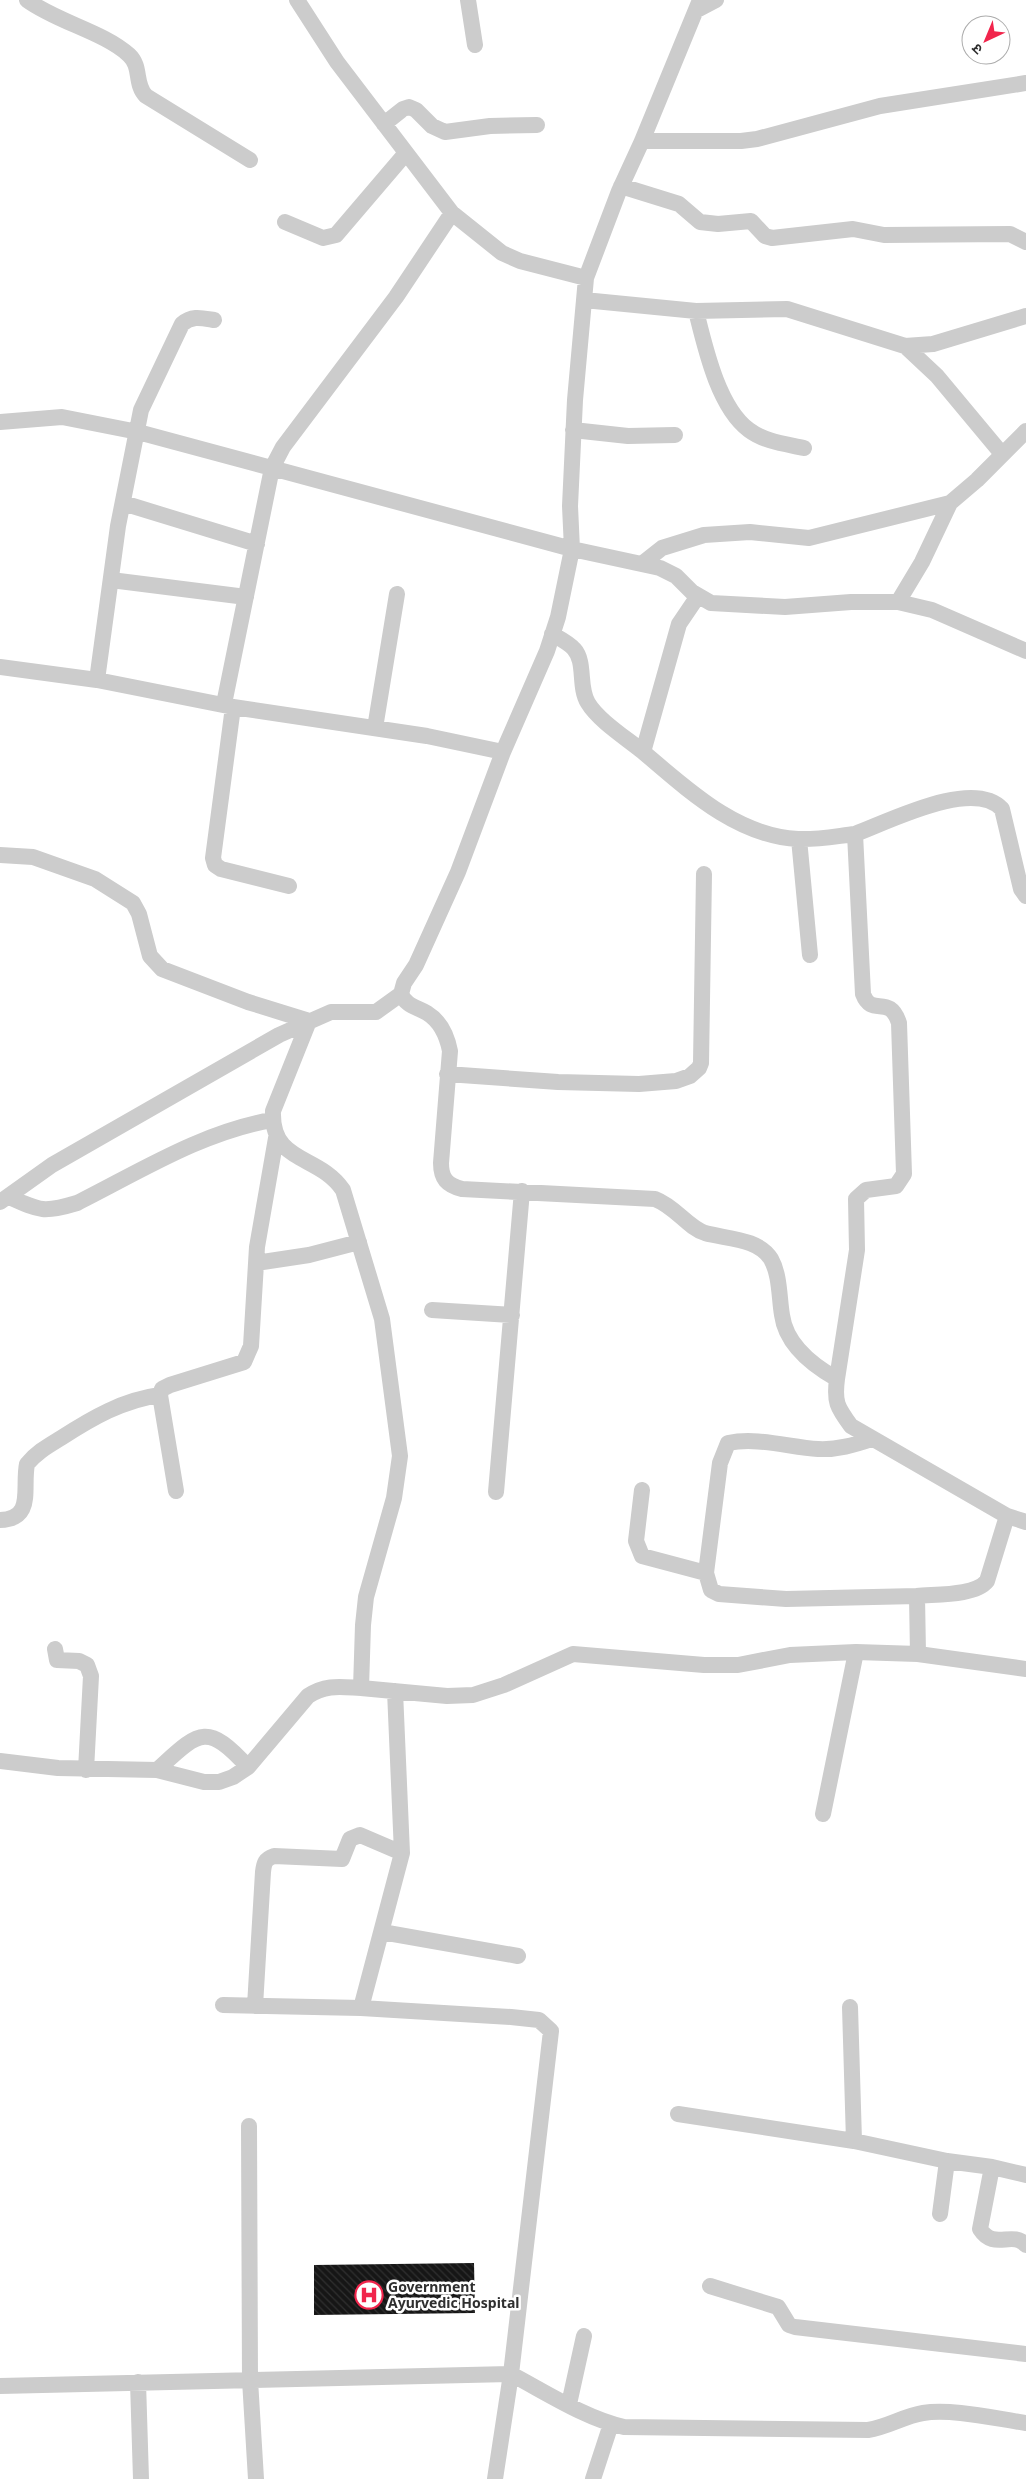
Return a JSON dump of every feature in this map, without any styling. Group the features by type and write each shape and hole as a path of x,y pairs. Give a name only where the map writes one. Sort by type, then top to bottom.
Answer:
{"street":[{"path":"27,0 50,15 119,47 134,61 139,70 139,85 146,96 250,160"},
{"path":"297,0 337,62 452,213 502,253 520,261 586,278"},
{"path":"468,0 475,45"},
{"path":"4,1200 52,1165 103,1134 279,1035 332,1012 376,1012 402,994 404,983 416,965 458,872 503,752 547,651 552,634 572,549 570,506 573,430 586,278 621,186 642,141 698,5 716,0"},
{"path":"642,141 758,139 880,106 1026,83"},
{"path":"384,124 403,109 409,107 416,110 432,126 445,132 490,126 537,125"},
{"path":"285,222 323,238 336,234 406,153"},
{"path":"621,186 679,204 700,222 718,224 751,221 765,236 772,238 853,229 884,235 1010,234 1026,242"},
{"path":"289,886 221,869 215,865 213,858 229,706 246,597 272,468 283,447 396,297 452,213"},
{"path":"584,300 696,311 787,309 905,346 933,344 1026,316"},
{"path":"696,311 716,376 741,423 766,439 804,448"},
{"path":"97,680 123,503 143,403 182,324 188,318 196,317 214,320"},
{"path":"905,346 937,376 1002,454"},
{"path":"0,422 62,417 138,432 572,549 644,563 676,576 698,596 711,603 785,607 851,602 898,602 932,610 1026,651"},
{"path":"573,430 628,436 675,435"},
{"path":"644,563 662,548 704,535 750,532 810,538 950,502 978,480 1026,431"},
{"path":"898,602 922,562 950,502"},
{"path":"123,503 257,544"},
{"path":"111,580 246,597"},
{"path":"375,728 397,594"},
{"path":"643,752 679,624 698,596"},
{"path":"552,634 573,647 579,655 582,688 588,704 643,752 715,810 736,822 750,829 799,839 855,834 943,801 976,796 988,799 1002,809 1021,889 1026,896"},
{"path":"0,667 97,680 229,706 427,736 503,752"},
{"path":"855,834 863,994 866,1003 871,1006 888,1007 896,1013 899,1023 904,1174 896,1186 866,1190 856,1199 856,1250 835,1399 841,1413 851,1426 1007,1516 1026,1522"},
{"path":"799,839 810,955"},
{"path":"0,855 33,857 95,879 133,903 139,914 150,956 162,969 248,1002 309,1022"},
{"path":"447,1074 558,1082 639,1084 676,1081 696,1072 701,1063 704,874"},
{"path":"402,994 409,1004 428,1014 441,1027 448,1040 450,1051 441,1164 441,1174 446,1182 462,1189 656,1199 669,1204 697,1229 744,1242 763,1250 771,1260 780,1290 782,1317 789,1337 815,1366 837,1379"},
{"path":"176,1491 160,1394 162,1389 170,1385 244,1362 251,1346 256,1263 276,1138 272,1111 309,1022"},
{"path":"4,1200 37,1210 55,1209 77,1203 212,1136 272,1120"},
{"path":"276,1138 288,1151 310,1162 338,1182 343,1190 382,1319 400,1456 394,1498 366,1597 361,1688"},
{"path":"496,1492 522,1191"},
{"path":"256,1263 309,1255 359,1242"},
{"path":"432,1310 512,1315"},
{"path":"0,1520 14,1518 23,1509 27,1464 41,1449 104,1412 140,1398 160,1394"},
{"path":"872,1439 846,1447 820,1449 742,1440 728,1443 720,1463 706,1573 711,1590 719,1594 786,1599 917,1596 970,1591 982,1586 987,1580 1007,1516"},
{"path":"642,1490 636,1541 638,1552 654,1561 706,1573"},
{"path":"917,1596 918,1654"},
{"path":"55,1649 57,1660 79,1661 87,1665 91,1676 86,1770"},
{"path":"823,1814 856,1652"},
{"path":"0,1761 30,1766 86,1770 157,1770 204,1782 219,1782 233,1777 248,1767 308,1696 320,1688 332,1686 473,1695 504,1685 573,1654 704,1665 738,1665 790,1655 856,1652 918,1654 1026,1669"},
{"path":"361,2008 402,1853 395,1691"},
{"path":"157,1770 187,1743 208,1736 218,1738 248,1767"},
{"path":"255,2006 263,1872 264,1863 268,1858 274,1856 342,1860 350,1839 360,1835 402,1853"},
{"path":"382,1932 518,1956"},
{"path":"223,2005 361,2008 511,2017 539,2020 551,2031 511,2374 496,2479"},
{"path":"850,2007 854,2141"},
{"path":"678,2114 854,2141 947,2161 1026,2175"},
{"path":"249,2126 250,2380 256,2479"},
{"path":"940,2214 947,2161"},
{"path":"992,2168 980,2229 985,2237 990,2240 1018,2240 1026,2245"},
{"path":"710,2286 778,2307 789,2325 795,2327 1026,2354"},
{"path":"569,2404 584,2336"},
{"path":"0,2386 511,2374 611,2424 642,2428 868,2430 882,2428 923,2412 941,2412 1026,2423"},
{"path":"138,2382 141,2479"},
{"path":"594,2479 611,2424"}],"building":[{"path":"474,2263 475,2313 314,2315 314,2265"}],"place":[{"name":"Government Ayurvedic Hospital","path":"369,2295"}]}
